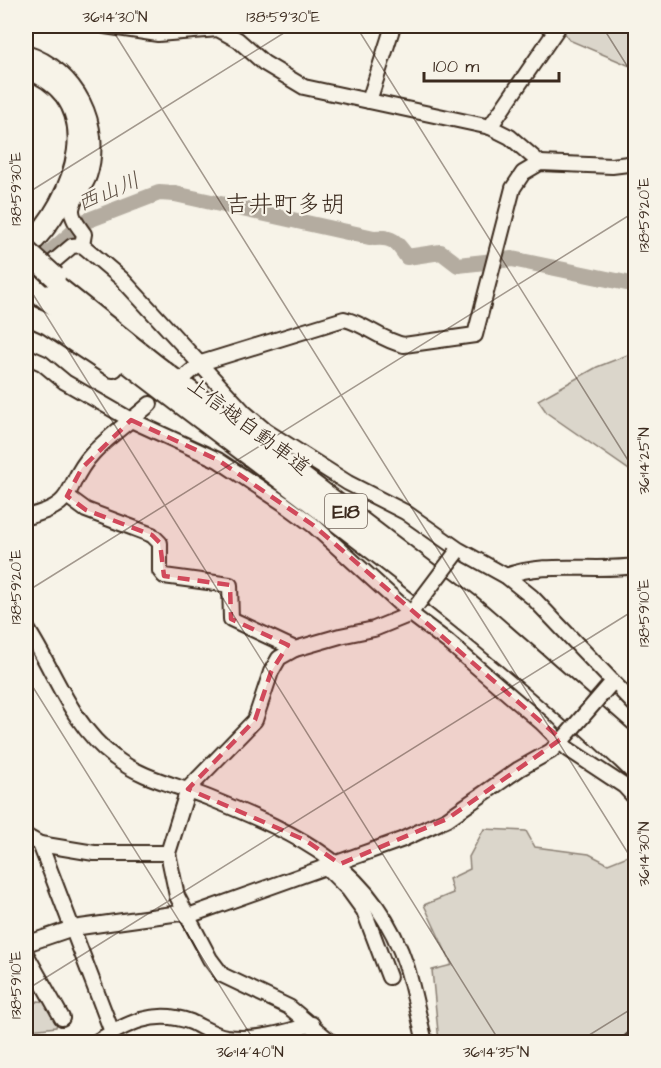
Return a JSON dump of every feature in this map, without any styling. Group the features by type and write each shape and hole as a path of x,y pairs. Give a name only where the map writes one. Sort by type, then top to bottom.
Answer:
{"highway":[{"path":"26,68 53,81 64,93 72,107 79,137 74,171 60,204 51,220 26,249 39,283"},
{"path":"26,81 45,91 55,101 64,119 67,140 62,171 56,187 48,204 26,232"},
{"name":"上信越自動車道","path":"26,260 39,283 267,470 502,651 636,771"},
{"name":"上信越自動車道","path":"39,283 210,406 471,606 636,750"},
{"path":"27,314 78,344 267,470"}],"street":[{"path":"105,26 158,34 218,27 238,40 264,63 304,87 490,128 510,136 540,163"},
{"path":"369,101 393,26"},
{"path":"490,128 557,29 548,26"},
{"path":"26,53 57,69 74,87 87,108 93,133 93,157 89,178 72,208 73,217 84,233 82,245"},
{"path":"188,375 201,363 344,319 356,322 393,343 404,345 475,335 513,188 523,173 540,163 612,166 636,164"},
{"path":"39,283 72,246 82,245 122,279 163,321 175,339 201,363 244,412 266,431 348,483 405,512 457,552 506,576 532,597 611,684 636,706"},
{"path":"26,356 42,363 65,382 131,420 218,460 283,503 313,525 563,738 568,749 624,786 636,799"},
{"path":"26,517 55,509 67,496 93,453 150,404"},
{"path":"67,496 86,510 152,535 160,543 160,571 164,576 230,585 231,619 296,649"},
{"path":"331,1042 290,1007 222,975 210,959 177,896 168,853 188,789 255,720 271,672 279,658 296,649 374,629 414,610 457,552"},
{"path":"506,576 525,569 607,570 636,567"},
{"path":"26,627 80,722 99,745 141,774 188,789 305,840 365,889 382,913 407,968 425,1042"},
{"path":"26,944 73,928 180,913 188,916 401,840 447,819 519,769 551,751 611,684"},
{"path":"26,836 40,844 94,853 168,853"},
{"path":"40,844 112,1032"},
{"path":"333,865 364,911 389,977"},
{"path":"26,954 62,1018"},
{"path":"96,1042 143,1018 188,1021 224,1036 240,1037 282,1034 312,1024"},
{"path":"630,1042 636,1037"}],"highlighted area":[{"path":"131,420 218,460 313,525 561,739 447,819 340,864 305,840 188,789 255,720 271,672 288,645 231,619 230,585 164,576 160,543 152,535 86,510 67,496 82,468"}],"shaded area":[{"path":"561,26 635,26 635,68 569,40"},
{"path":"635,352 635,474 547,413 538,400 597,367"},
{"path":"484,829 526,831 535,847 589,854 608,864 635,853 635,1029 622,1042 439,1042 432,970 452,965 424,905 453,893 449,879 470,869 469,857"},
{"path":"38,1001 46,1002 57,1022 56,1027 31,1030 26,1034 26,1008"}],"waterway":[{"name":"西山川","path":"26,273 86,221 159,193 175,194 374,238 390,239 407,257 441,252 458,265 512,259 636,285"}],"district":[{"name":"吉井町多胡","path":"285,204"}]}
